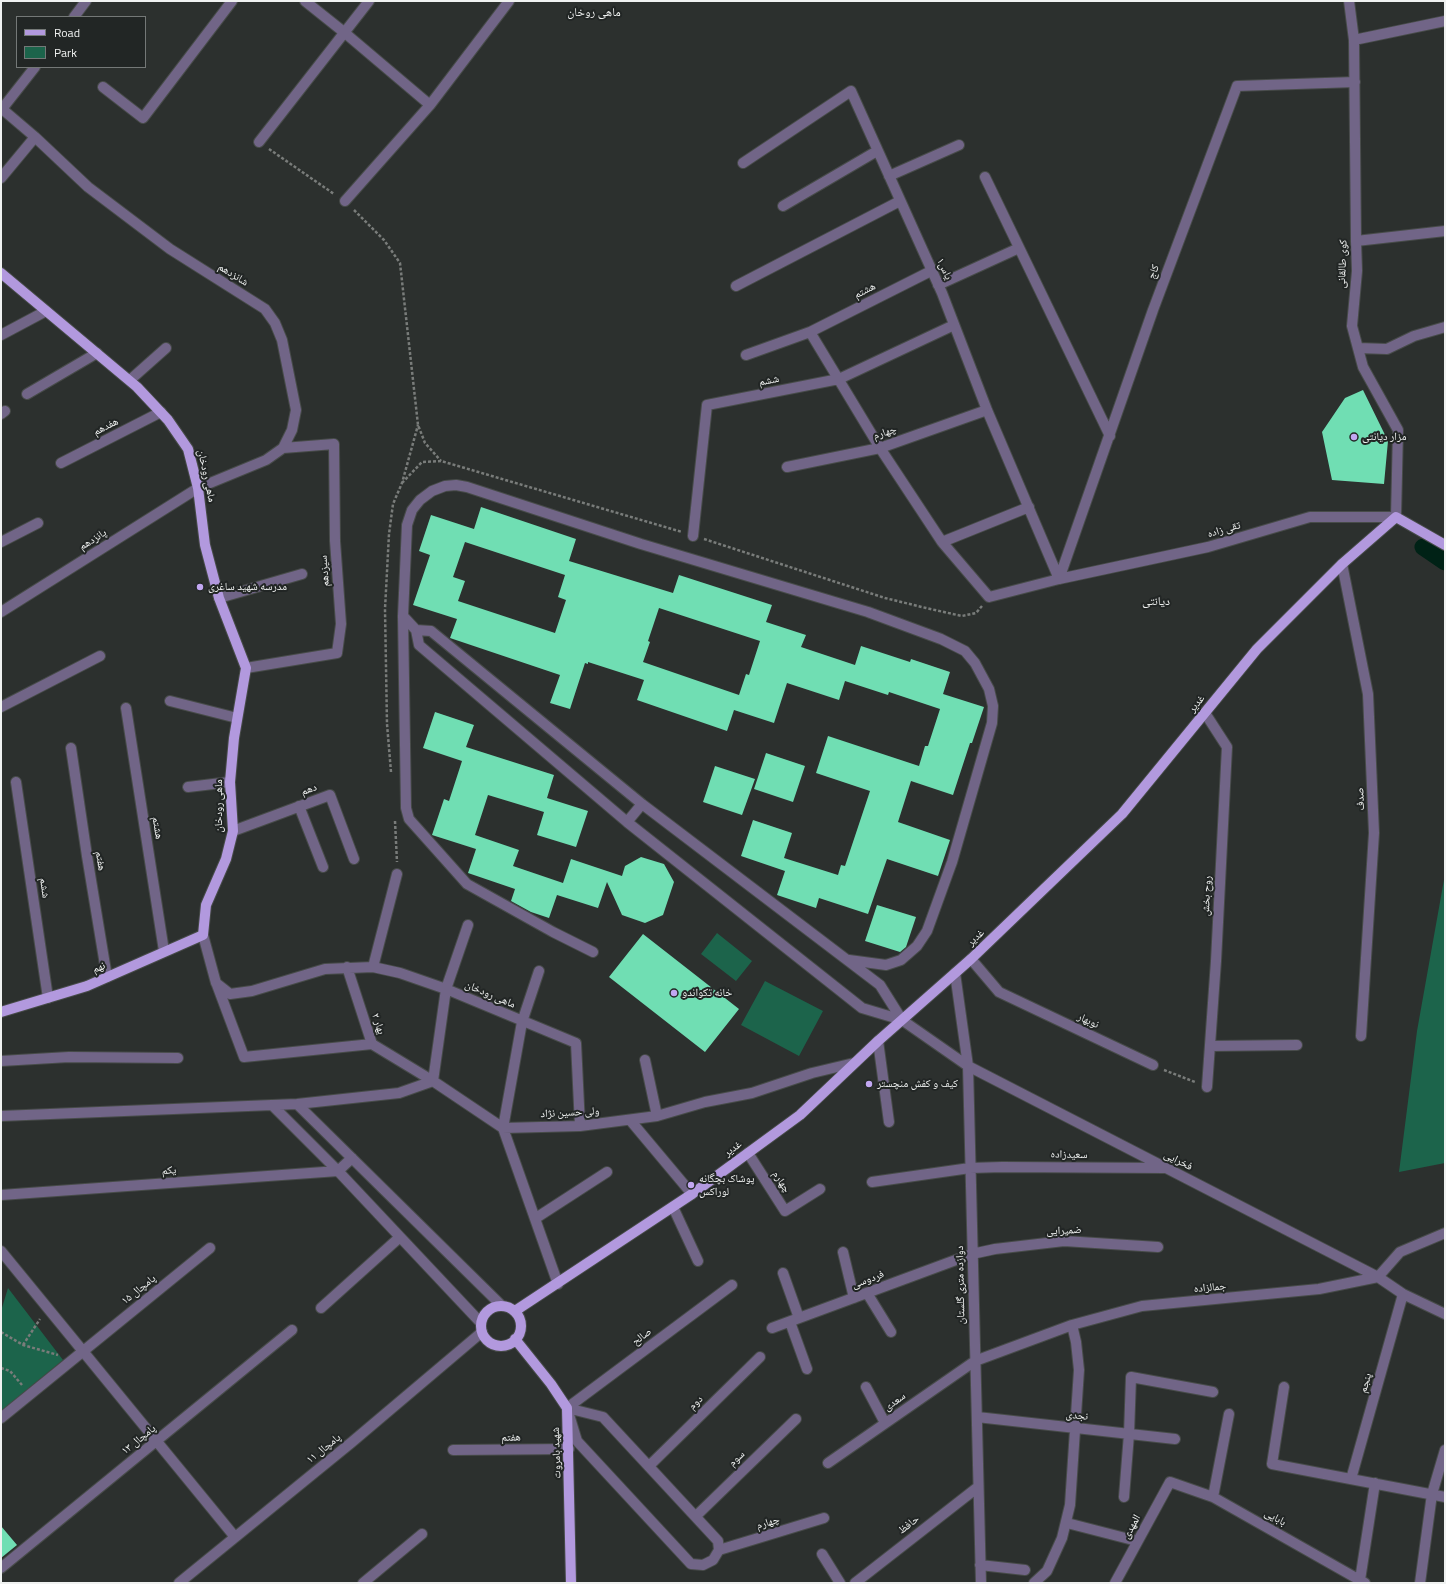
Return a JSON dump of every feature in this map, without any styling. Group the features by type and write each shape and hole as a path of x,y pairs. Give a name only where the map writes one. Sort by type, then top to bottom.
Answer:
{"main road":[{"name":"ماهی رودخان","path":"1,273 130,380 161,412 188,449 198,488 205,545 219,598 246,668 237,718 230,782 233,831 226,859 206,905 202,935"},
{"path":"1396,517 1445,545"},
{"name":"غدیر","path":"515,1311 692,1194 800,1115 878,1041 955,974 1122,814 1257,649 1342,564 1396,517"},
{"name":"نهم","path":"1,1012 87,986 202,935"},
{"path":"502,1306 515,1311 521,1325 520,1333 515,1340 507,1345 497,1345 488,1341 482,1328 485,1314 493,1308 502,1306"},
{"path":"515,1340 551,1384 567,1408"},
{"name":"شهید بامروت","path":"567,1408 571,1583"}],"street":[{"path":"75,16 86,1"},
{"path":"103,87 143,118 232,1"},
{"path":"305,1 346,33 430,105"},
{"path":"259,142 346,33 369,1"},
{"path":"345,201 430,105 509,1"},
{"name":"کوی طالقانی","path":"1349,1 1354,40 1357,271 1352,326 1363,367 1398,430 1396,517"},
{"path":"1354,40 1445,22"},
{"path":"2,109 34,68"},
{"name":"کاج","path":"1059,579 1153,310 1237,86 1355,82"},
{"name":"یاس۱","path":"743,164 851,91 938,284 987,410 1059,579"},
{"name":"شانزدهم","path":"2,109 35,137 88,187 170,249 265,309 275,323 282,340 296,410 292,430 282,448 266,460 198,488"},
{"path":"1,178 35,137"},
{"path":"889,176 959,145"},
{"path":"783,206 877,151"},
{"path":"985,177 1110,436"},
{"path":"736,286 900,201"},
{"path":"1356,241 1445,232"},
{"path":"938,284 1019,248"},
{"name":"هشتم","path":"810,332 931,271"},
{"path":"1,335 46,311"},
{"name":"ششم","path":"693,536 708,405 839,379 954,326"},
{"path":"1358,348 1387,349 1414,336 1445,327"},
{"path":"746,355 810,332 880,448 942,542 989,597"},
{"path":"130,380 166,348"},
{"path":"27,394 98,353"},
{"name":"چهارم","path":"787,467 880,448 987,410"},
{"name":"هفدهم","path":"61,463 161,412"},
{"name":"سیزدهم","path":"246,668 337,653 341,624 335,541 334,444 282,448"},
{"path":"593,952 553,932 467,884 409,820 406,808 403,616 407,525 412,510 420,500 432,491 445,486 456,485 467,487 640,544 868,612 947,641 965,651 980,669 989,689 994,706 992,723 952,862 926,931 917,946 901,960 886,965 847,960"},
{"name":"پانزدهم","path":"1,612 198,488"},
{"path":"942,542 1029,507"},
{"name":"تقی زاده","path":"989,597 1059,579 1208,546 1310,517 1396,517"},
{"path":"1,542 38,524"},
{"name":"صدف","path":"1342,564 1368,694 1374,832 1362,1036"},
{"path":"219,598 302,574"},
{"path":"403,616 416,630 419,645 627,822 862,1008 902,1020 968,1066"},
{"path":"416,630 431,631 642,804 880,985 902,1020"},
{"path":"1,707 100,656"},
{"path":"170,701 237,718"},
{"name":"هشتم","path":"126,708 164,952"},
{"name":"روح بخش","path":"1205,713 1227,747 1207,1087"},
{"name":"هفتم","path":"71,748 87,856 108,977"},
{"name":"ششم","path":"16,782 48,998"},
{"path":"188,787 230,782"},
{"name":"دهم","path":"233,831 330,795 354,859"},
{"path":"627,822 642,804"},
{"path":"299,806 323,867"},
{"path":"373,967 397,874"},
{"path":"433,1081 446,989 468,925"},
{"name":"ماهی رودخان","path":"202,935 216,983 230,994 240,994 325,970 347,967 373,967 400,973 446,989 522,1022 576,1043 580,1126"},
{"name":"نوبهار","path":"971,959 999,992 1153,1065"},
{"name":"بهار ۲","path":"347,967 372,1044 433,1081"},
{"path":"540,971 522,1022 503,1128 558,1284"},
{"name":"دوازده متری گلستان","path":"955,974 968,1066 981,1583"},
{"path":"216,983 244,1057 372,1044"},
{"path":"878,1041 889,1122"},
{"path":"1210,1046 1297,1045"},
{"path":"1,1061 69,1057 178,1058"},
{"path":"645,1060 657,1116"},
{"name":"ولی حسین نژاد","path":"503,1128 580,1126 657,1116 705,1102 752,1093 812,1073 854,1063"},
{"name":"فخرایی","path":"968,1066 1378,1277"},
{"path":"1,1116 298,1104 399,1093 433,1081"},
{"path":"433,1081 503,1128"},
{"path":"298,1104 502,1306"},
{"path":"272,1105 338,1171 482,1328"},
{"path":"630,1120 692,1194"},
{"name":"چهارم","path":"748,1153 785,1211 820,1189"},
{"path":"338,1171 352,1158"},
{"name":"سعیدزاده","path":"872,1182 970,1168 1167,1168"},
{"name":"یکم","path":"1,1195 338,1171"},
{"path":"536,1218 607,1172"},
{"path":"673,1207 698,1261"},
{"path":"1445,1233 1400,1252 1378,1277 1403,1294 1445,1314"},
{"path":"321,1308 400,1237"},
{"name":"ضمیرایی","path":"972,1254 995,1249 1064,1241 1158,1247"},
{"name":"پامچال ۱۵","path":"1,1418 210,1248"},
{"path":"1,1251 235,1537"},
{"path":"843,1252 854,1298"},
{"name":"فردوسی","path":"772,1328 972,1254"},
{"path":"783,1273 807,1370"},
{"name":"جمالزاده","path":"975,1361 1072,1325 1142,1306 1319,1289 1378,1277"},
{"name":"صالح","path":"567,1408 732,1285"},
{"path":"867,1293 891,1332"},
{"name":"پنجم","path":"1352,1479 1403,1294"},
{"path":"1034,1583 1047,1572 1067,1523 1070,1505 1079,1370 1076,1342 1072,1325"},
{"name":"پامچال ۱۱","path":"179,1583 482,1328"},
{"name":"پامچال ۱۳","path":"1,1568 292,1330"},
{"name":"دوم","path":"649,1466 760,1357"},
{"name":"سعدی","path":"828,1463 975,1361"},
{"path":"1124,1497 1129,1434 1131,1377 1213,1392"},
{"path":"866,1387 885,1424"},
{"path":"1284,1387 1272,1464 1445,1497"},
{"path":"567,1408 603,1417 718,1541 719,1550 713,1560 703,1565 691,1564 577,1441 567,1408"},
{"path":"1213,1497 1229,1414"},
{"name":"نجدی","path":"977,1417 1175,1439"},
{"name":"سوم","path":"696,1516 796,1419"},
{"name":"هفتم","path":"453,1450 569,1449"},
{"path":"1420,1583 1432,1494 1445,1450"},
{"name":"بابایی","path":"1170,1482 1213,1497 1362,1581"},
{"name":"المهدی","path":"1115,1583 1170,1482"},
{"path":"1362,1581 1375,1483"},
{"name":"حافظ","path":"855,1583 978,1487"},
{"name":"چهارم","path":"719,1550 824,1518"},
{"path":"1067,1523 1137,1541"},
{"path":"363,1583 422,1534"},
{"path":"822,1554 840,1583"},
{"path":"980,1565 1025,1570"}],"path":[{"path":"259,142 345,201 384,240 400,263 418,425 425,443 441,460"},
{"path":"418,425 402,483 422,462 441,460 693,536 885,598 962,616 976,613 989,597"},
{"path":"1153,1065 1207,1087"},
{"path":"23,1346 47,1308"},
{"path":"1,1332 23,1346 73,1359"},
{"path":"1,1368 10,1371 31,1394"}],"green space":[{"path":"1445,874 1445,1163 1399,1172 1417,1031"},
{"path":"717,933 752,961 736,981 701,954"},
{"path":"765,981 823,1011 799,1056 741,1025"},
{"path":"8,1288 63,1360 1,1411 1,1311"}],"building":[{"name":"مزار دیانتی","path":"1363,390 1388,441 1384,484 1332,480 1322,432 1345,398"},
{"path":"481,507 576,539 569,561 673,593 679,575 772,605 766,622 806,635 801,647 855,665 861,646 910,662 911,659 950,672 943,694 984,707 972,743 970,743 953,795 911,781 898,822 950,840 938,876 887,859 868,914 819,898 816,908 777,895 785,871 741,856 753,820 792,833 784,858 838,875 841,865 845,866 870,791 816,773 828,736 919,766 925,746 928,746 940,709 889,692 888,695 845,681 839,700 787,683 774,723 734,710 727,731 637,700 644,680 588,662 588,664 585,663 570,709 550,703 560,675 450,638 457,619 413,605 430,555 419,551 431,515 474,529","holes":["465,542 565,575 558,597 566,600 555,633 458,601 465,581 453,577","659,608 760,641 749,675 746,674 739,695 643,662"]},
{"path":"435,712 474,725 466,747 554,775 547,798 588,811 576,847 537,835 544,812 488,795 475,835 519,850 513,866 563,883 571,859 622,876 625,866 641,857 664,864 674,882 663,915 645,923 622,915 607,882 598,908 557,895 549,918 531,912 511,901 515,889 468,873 476,849 432,835 444,799 449,801 462,761 423,748"},
{"path":"766,753 805,766 793,802 754,789"},
{"path":"715,766 755,779 742,815 703,802"},
{"path":"877,905 916,917 906,947 900,952 865,941"},
{"name":"خانه تکواندو","path":"643,934 739,1009 705,1052 609,977"},
{"path":"1,1526 17,1545 1,1558"}],"waterway":[{"path":"1423,547 1445,562"}],"place":[{"name":"مزار دیانتی","path":"1354,437"},
{"name":"مدرسه شهید ساغری","path":"200,587"},
{"name":"خانه تکواندو","path":"674,993"},
{"name":"کیف و کفش منچستر","path":"869,1084"},
{"name":"پوشاک بچگانه لوراکس","path":"691,1185"}],"district":[{"name":"ماهی روخان","path":"594,13"},
{"name":"دیانتی","path":"1156,602"}]}
